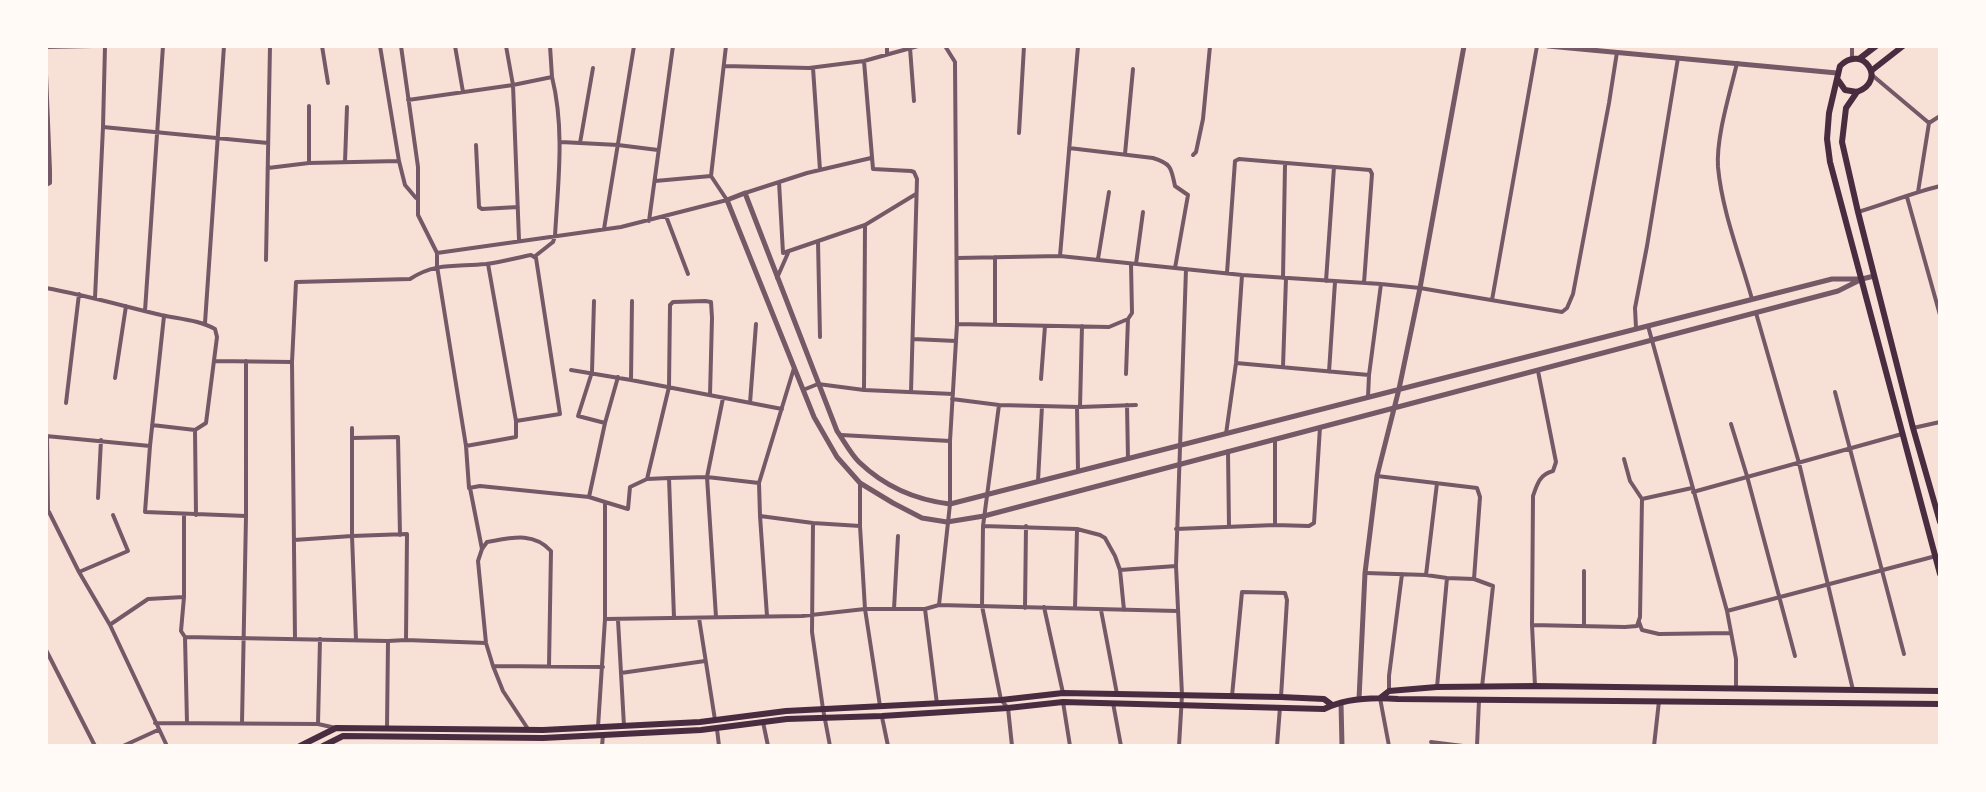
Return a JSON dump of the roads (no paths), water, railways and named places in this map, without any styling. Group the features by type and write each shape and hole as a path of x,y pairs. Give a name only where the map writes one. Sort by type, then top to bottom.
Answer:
{"main road":[{"path":"1876,46 1840,66 1829,113 1827,139 1830,162 1940,574"},
{"path":"1903,46 1872,73 1868,86 1857,92 1846,108 1842,142 1913,428 1940,522"},
{"path":"1856,58 1866,62 1872,73"},
{"path":"1838,76 1845,90 1857,92"},
{"path":"1380,698 1389,691 1437,687 1940,691"},
{"path":"323,746 343,736 546,738 603,735 716,724 786,711 1001,700 1063,693 1281,697 1324,699 1332,705"},
{"path":"300,746 336,728 528,729 716,724 882,716 1063,702 1324,709 1359,699 1380,698 1940,704"}],"street":[{"path":"46,47 93,46"},
{"path":"95,298 105,46"},
{"path":"145,311 163,46"},
{"path":"205,323 224,46"},
{"path":"266,260 270,46"},
{"path":"322,46 328,83"},
{"path":"380,46 399,161 405,185 417,198"},
{"path":"402,46 418,167 418,215 437,253 466,446 469,488 482,549"},
{"path":"455,46 463,92"},
{"path":"506,46 513,85 519,240"},
{"path":"534,257 553,242 555,236 560,142 550,46"},
{"path":"604,229 634,46"},
{"path":"649,221 673,46"},
{"path":"726,46 711,176 727,200 814,417 837,457 860,483 922,518 947,522 984,516 1653,341 1838,291 1874,276"},
{"path":"887,46 887,54"},
{"path":"724,66 813,67 864,61 918,46"},
{"path":"939,605 950,504 950,441 957,324 955,62 945,46"},
{"path":"1019,133 1024,46"},
{"path":"1060,256 1078,46"},
{"path":"1193,155 1203,119 1210,46"},
{"path":"1359,699 1365,573 1377,476 1420,288 1464,46"},
{"path":"1492,300 1537,46"},
{"path":"1548,46 1737,63 1838,76"},
{"path":"1852,46 1856,58"},
{"path":"910,48 914,101"},
{"path":"957,258 1060,256 1242,275 1381,284 1562,312 1573,294 1617,52"},
{"path":"1636,328 1635,308 1678,58"},
{"path":"864,61 872,167 876,170 914,172 917,179 911,392"},
{"path":"1737,63 1723,122 1718,164 1726,208 1752,299"},
{"path":"813,67 820,170"},
{"path":"580,143 593,68"},
{"path":"1125,155 1133,69"},
{"path":"1872,73 1929,123"},
{"path":"46,74 50,183 46,185"},
{"path":"408,100 552,77"},
{"path":"309,106 309,163"},
{"path":"345,162 347,107"},
{"path":"1918,192 1929,123 1940,116"},
{"path":"103,127 268,143"},
{"path":"560,142 658,150"},
{"path":"476,145 479,207 518,207"},
{"path":"1069,148 1153,158 1170,166 1175,186 1188,195 1175,268"},
{"path":"437,253 649,221 871,158"},
{"path":"1227,273 1236,159 1368,170 1372,174 1364,283"},
{"path":"268,168 309,163 399,161"},
{"path":"1283,367 1285,163"},
{"path":"1326,281 1334,167"},
{"path":"655,181 711,176"},
{"path":"779,182 783,253 865,225 916,194"},
{"path":"1858,212 1940,186"},
{"path":"1098,259 1109,192"},
{"path":"745,193 840,435 858,461 890,486 920,499 950,504 1832,279 1862,279"},
{"path":"1907,197 1940,315"},
{"path":"1126,374 1133,264 1143,212"},
{"path":"666,216 688,274"},
{"path":"864,390 865,225"},
{"path":"818,241 820,337"},
{"path":"777,278 789,251"},
{"path":"295,639 292,362 296,282 410,279 437,266 488,264 531,255 536,258 560,414 516,421"},
{"path":"995,257 995,325"},
{"path":"466,446 516,437 516,421 488,264"},
{"path":"1179,746 1182,695 1176,529 1186,269"},
{"path":"1226,434 1236,363 1242,275"},
{"path":"1329,372 1335,281"},
{"path":"1368,397 1381,284"},
{"path":"46,288 205,323 215,329 217,337 206,423 195,430 152,425"},
{"path":"66,403 79,294"},
{"path":"594,301 592,372 578,416 605,423"},
{"path":"631,380 632,301"},
{"path":"647,479 669,387 670,305 673,302 711,302 710,395"},
{"path":"115,378 126,306"},
{"path":"1756,313 1799,463 1853,690"},
{"path":"164,316 145,512 246,516"},
{"path":"957,324 1109,327 1128,319"},
{"path":"750,403 756,324"},
{"path":"1648,325 1727,611 1736,659 1736,688"},
{"path":"1041,379 1045,326"},
{"path":"1078,471 1082,326"},
{"path":"913,339 956,341"},
{"path":"214,361 292,362"},
{"path":"242,723 246,361"},
{"path":"1236,363 1369,375"},
{"path":"767,616 759,483 794,368"},
{"path":"571,370 782,409"},
{"path":"1535,686 1533,496 1540,479 1553,471 1556,462 1538,371"},
{"path":"589,497 618,377"},
{"path":"803,390 818,384 952,396 999,405 1136,405"},
{"path":"1835,392 1904,654"},
{"path":"716,617 707,477 723,398"},
{"path":"999,405 983,526 982,606 1001,700 1008,708 1012,746"},
{"path":"1127,405 1128,459"},
{"path":"1038,481 1042,406"},
{"path":"1913,428 1940,422"},
{"path":"1731,424 1795,656"},
{"path":"1176,529 1309,526 1314,523 1320,427"},
{"path":"352,428 356,640"},
{"path":"195,430 196,515"},
{"path":"1642,499 1692,490 1902,434"},
{"path":"840,435 950,441"},
{"path":"150,446 46,436 47,512 110,625 167,746"},
{"path":"352,438 398,437 400,535"},
{"path":"1275,439 1275,525"},
{"path":"98,498 101,440"},
{"path":"1228,451 1229,527"},
{"path":"1532,625 1637,626 1642,499 1630,481 1624,459"},
{"path":"1377,476 1477,488 1480,497 1474,579"},
{"path":"469,488 480,486 589,497 628,509 630,487 647,479 707,477 759,483"},
{"path":"669,478 674,618"},
{"path":"860,483 865,609 880,706"},
{"path":"1426,575 1437,483"},
{"path":"598,727 605,619 605,502"},
{"path":"184,514 181,631 185,637 187,723"},
{"path":"113,515 128,551"},
{"path":"760,516 860,526"},
{"path":"813,523 812,632 830,746"},
{"path":"983,526 1077,529 1100,535 1105,538 1120,570 1124,610"},
{"path":"1025,608 1026,526"},
{"path":"1075,608 1077,529"},
{"path":"294,540 407,534 406,640"},
{"path":"528,729 503,691 486,643 478,561 487,542 521,536 543,543 551,551 549,666"},
{"path":"894,609 898,536"},
{"path":"79,572 136,547"},
{"path":"1727,611 1936,556"},
{"path":"1120,570 1176,566"},
{"path":"1584,571 1584,626"},
{"path":"1365,573 1474,579 1493,586 1482,687"},
{"path":"1389,691 1402,574"},
{"path":"1437,687 1447,578"},
{"path":"1232,696 1242,592 1273,591 1285,593 1287,600 1281,697"},
{"path":"110,625 148,599 184,597"},
{"path":"605,619 812,615 865,609 925,609 939,605 1177,611"},
{"path":"1044,607 1063,693"},
{"path":"925,609 937,704"},
{"path":"1101,610 1117,694"},
{"path":"699,618 719,746"},
{"path":"618,619 624,726"},
{"path":"1638,621 1642,630 1659,634 1731,633"},
{"path":"185,637 486,643"},
{"path":"318,724 320,639"},
{"path":"388,641 386,737 390,746"},
{"path":"46,650 95,746"},
{"path":"621,673 705,661"},
{"path":"493,666 603,667"},
{"path":"1380,698 1389,746"},
{"path":"1477,746 1479,700"},
{"path":"1654,746 1659,701"},
{"path":"1063,702 1070,746"},
{"path":"1113,703 1121,746"},
{"path":"1341,703 1342,746"},
{"path":"1277,746 1280,707"},
{"path":"882,716 888,746"},
{"path":"763,722 768,746"},
{"path":"155,723 318,724 336,728"},
{"path":"123,746 158,730"},
{"path":"602,746 603,735"},
{"path":"511,738 516,746"},
{"path":"546,738 552,746"},
{"path":"1431,742 1463,746"}]}
